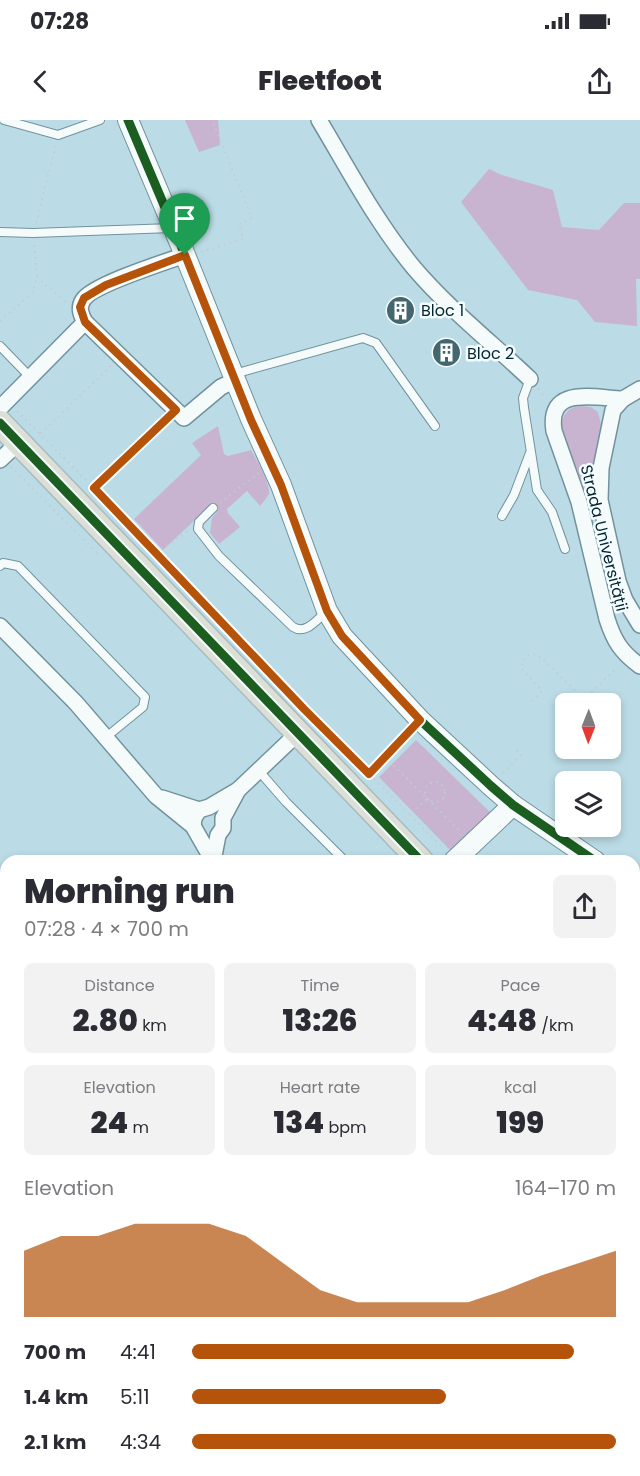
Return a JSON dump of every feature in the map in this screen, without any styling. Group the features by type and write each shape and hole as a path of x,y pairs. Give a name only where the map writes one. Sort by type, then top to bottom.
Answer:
{"main road":[{"path":"2,411 149,560 298,734 415,855"}],"street":[{"path":"128,120 281,485 327,611 342,636 420,720 513,805 586,855"},
{"path":"319,120 363,196 412,266 465,322 530,379"},
{"path":"185,255 92,292 84,298 80,307 83,319 184,418 235,377"},
{"path":"2,411 83,319"},
{"path":"554,410 562,402 572,398 585,396 623,399 640,389"},
{"name":"Strada Universității","path":"623,399 613,410 610,423 601,468 600,500 618,581 625,600 640,625"},
{"name":"Strada Universității","path":"554,410 552,420 554,431 579,502 613,638 634,662"},
{"path":"0,460 29,438"},
{"path":"0,626 76,703 156,796 206,838 218,836"},
{"path":"210,855 195,830 194,818 204,808 238,790 298,734"},
{"path":"214,855 224,818 238,790"},
{"path":"156,796 216,809 224,818"},
{"path":"461,855 513,805"}],"lane":[{"path":"4,120 58,135 100,120"},
{"path":"0,232 174,228"},
{"path":"235,377 363,338 376,343 435,426"},
{"path":"0,346 30,378"},
{"path":"530,379 523,398 537,490 552,512 565,549"},
{"path":"502,516 514,495 530,452"},
{"path":"213,508 200,522 198,530 219,556 293,627 304,630 327,611"},
{"path":"0,566 3,563 18,566 145,697 143,707 105,738"},
{"path":"259,771 335,855"}],"path":[{"path":"185,255 243,239 239,224 252,218 212,120"},
{"path":"37,277 83,319"},
{"path":"29,438 121,357"},
{"path":"530,379 554,410"},
{"path":"94,488 176,410"},
{"path":"2,411 29,438 94,488 149,560 304,709 450,855"},
{"path":"213,508 272,464"},
{"path":"149,560 200,522"},
{"path":"532,701 542,691 521,668 526,656 533,654 540,657 584,699 634,662"},
{"path":"369,774 420,720"},
{"path":"503,773 520,755 515,749"},
{"path":"385,757 473,844"},
{"path":"436,782 443,785 445,792 441,800 432,802 426,799 425,788 429,783 436,782"},
{"path":"410,815 426,799"}],"shaded area":[{"path":"185,120 218,120 220,145 199,152"},
{"path":"489,169 553,190 562,227 599,230 624,203 640,203 640,279 636,279 637,326 595,322 577,300 528,290 461,202"},
{"path":"582,406 591,407 598,412 602,428 594,464 591,508 561,426 567,412"},
{"path":"218,426 224,454 228,456 251,450 266,478 269,494 260,506 247,491 227,509 240,527 219,544 210,533 212,518 217,512 212,504 163,550 134,519 201,455 192,443"},
{"path":"416,740 493,815 452,852 379,777"}],"cycle path":[{"path":"128,120 251,419 281,485 327,611 342,636 420,720 491,786 513,805 586,855"},
{"path":"0,423 415,855"}],"place":[{"name":"Bloc 1","path":"400,310"},
{"name":"Bloc 2","path":"446,353"}],"route":[{"path":"185,255 251,420 281,485 327,611 342,636 420,720 369,774 304,709 94,488 176,410 85,322 81,316 80,307 84,298 106,285 185,255"}]}
